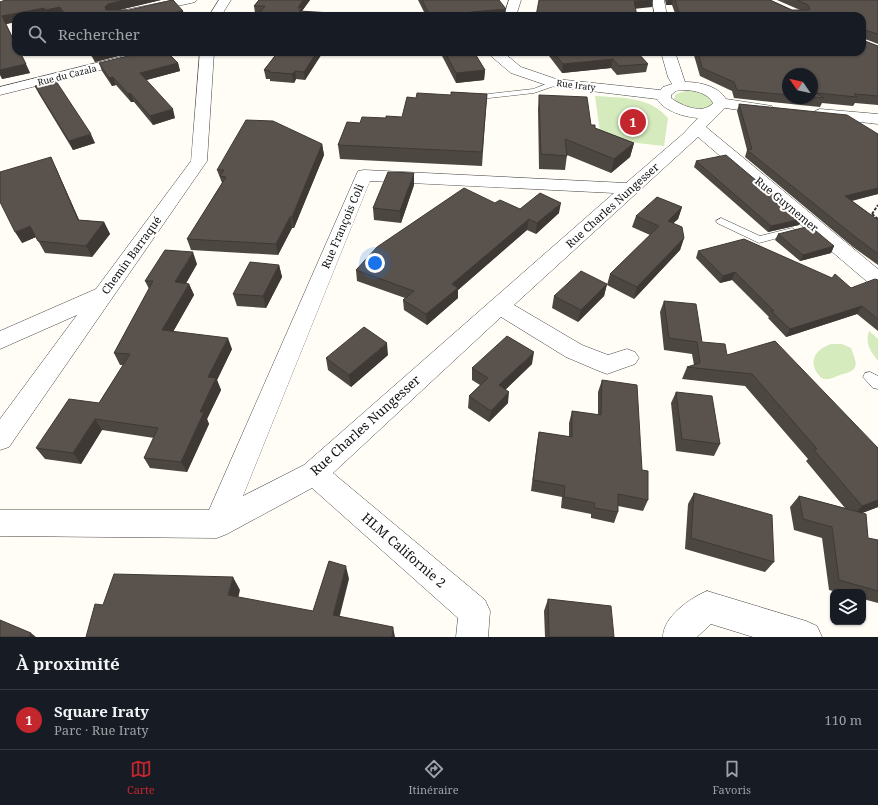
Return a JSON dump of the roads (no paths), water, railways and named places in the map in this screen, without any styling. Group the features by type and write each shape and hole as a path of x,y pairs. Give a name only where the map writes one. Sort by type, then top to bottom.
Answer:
{"street":[{"path":"134,12 191,0"},
{"path":"218,12 225,0"},
{"path":"511,12 515,0"},
{"path":"658,0 660,12"},
{"name":"Rue du Cazala","path":"0,91 140,56"},
{"name":"Chemin Barraqué","path":"0,439 199,161 207,56"},
{"name":"Rue Iraty","path":"500,56 516,70 554,84 664,95"},
{"path":"669,56 675,77 680,86"},
{"path":"717,107 719,98 708,90 689,86 680,86 669,89 664,95 664,99 677,108 701,113 717,107 782,110"},
{"name":"Rue Charles Nungesser","path":"0,523 217,524 314,473 693,132 717,107"},
{"path":"677,108 693,132"},
{"path":"806,112 878,119"},
{"name":"Rue Guynemer","path":"693,132 813,226 878,280"},
{"name":"Rue François Coli","path":"217,524 364,175 630,189"},
{"path":"0,341 104,293"},
{"path":"500,306 581,354 607,365 627,358"},
{"name":"HLM Californie 2","path":"314,473 474,611 472,637"},
{"path":"679,637 678,631 707,607 806,637"}],"lane":[{"path":"465,99 534,91 554,84"},
{"path":"721,221 759,240 813,226"}],"place":[{"name":"Square Iraty","path":"633,122"}]}
